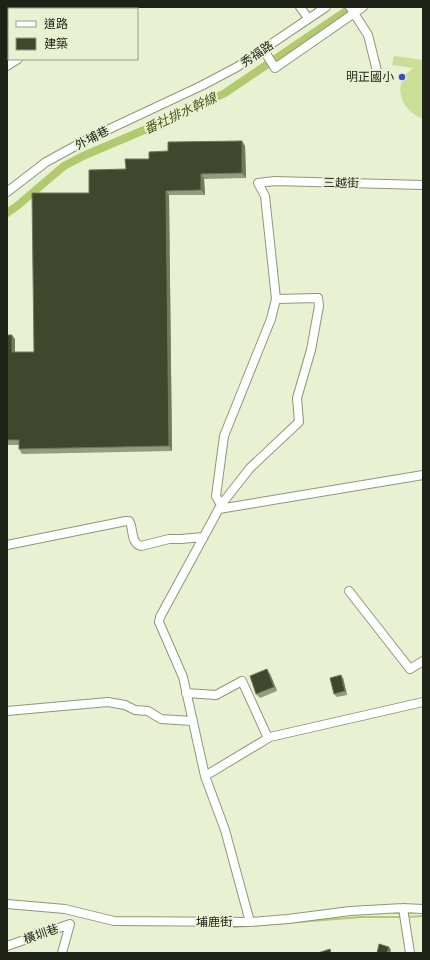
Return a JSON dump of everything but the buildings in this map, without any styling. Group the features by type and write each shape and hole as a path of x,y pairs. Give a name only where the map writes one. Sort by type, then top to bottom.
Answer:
{"street":[{"path":"300,7 308,18"},
{"name":"秀福路","path":"184,94 237,67 326,7"},
{"path":"263,49 275,68 352,10 363,7"},
{"path":"352,10 368,35 379,79"},
{"path":"7,66 16,60"},
{"name":"外埔巷","path":"7,192 46,162 88,139 184,94"},
{"name":"三越街","path":"276,299 265,196 258,182 275,181 423,185"},
{"path":"220,507 216,496 224,436 271,319 276,299 318,298 319,306 311,350 297,398 299,422 250,468 220,507 160,617 159,622 183,677 205,776 225,830 250,922"},
{"path":"220,507 423,475"},
{"path":"7,545 126,521 131,522 131,532 135,542 141,546 169,539 203,537"},
{"path":"349,591 410,669 423,661"},
{"path":"186,693 216,695 242,681 268,738"},
{"path":"7,711 108,702 125,705 135,710 148,711 161,719 192,721"},
{"path":"205,776 268,738 423,702"},
{"name":"埔鹿街","path":"7,904 64,909 114,922 250,922 350,911 403,908 423,909"},
{"path":"403,908 410,953"},
{"name":"橫圳巷","path":"7,946 70,924 62,953"}],"green space":[{"path":"394,56 423,60 423,118 419,117 406,107 400,92 400,87 404,77 414,68 392,65"}],"waterway":[{"name":"番社排水幹線","path":"7,213 64,166 83,156 177,116 225,93 352,7"},
{"path":"406,917 423,916"},
{"path":"234,927 361,917 402,917"}],"place":[{"name":"明正國小","path":"402,77"}]}
